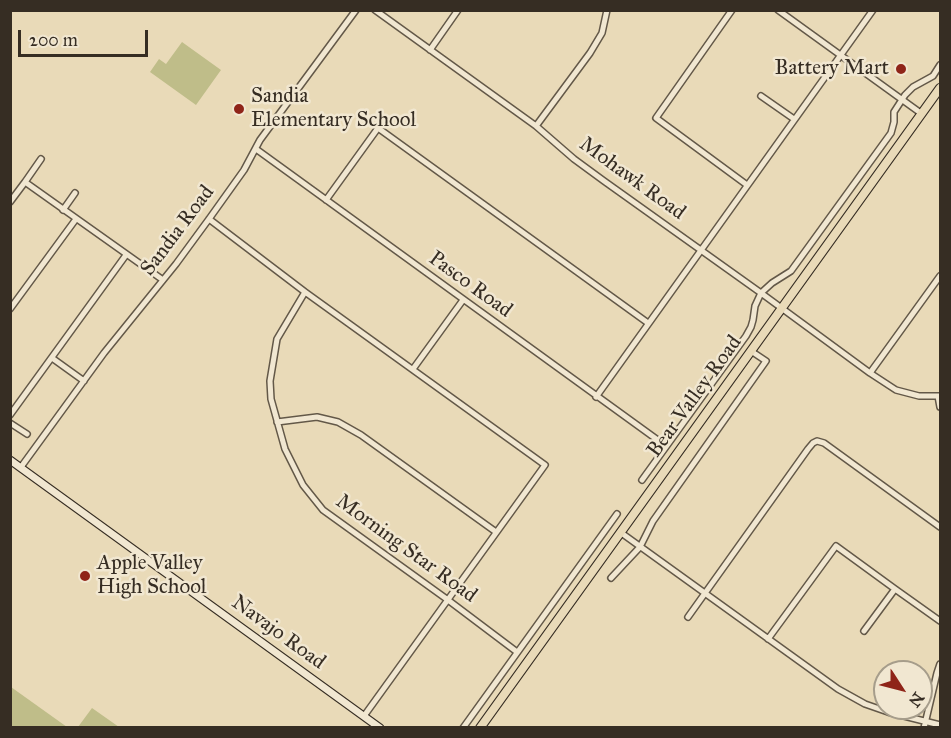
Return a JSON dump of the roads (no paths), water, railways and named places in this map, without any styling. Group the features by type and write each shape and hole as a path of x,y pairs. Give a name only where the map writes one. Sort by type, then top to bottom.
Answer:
{"main road":[{"name":"Bear Valley Road","path":"480,728 940,88"}],"street":[{"name":"Sandia Road","path":"21,467 124,327 209,219 244,170 260,140 356,10"},
{"name":"Mohawk Road","path":"375,10 536,126 574,159 870,374 896,390 919,396 939,396"},
{"path":"430,50 458,10"},
{"path":"536,126 590,53 602,33 607,10"},
{"path":"732,10 656,118 747,185"},
{"path":"778,10 922,114"},
{"path":"596,397 873,10"},
{"path":"642,480 746,336 761,293 791,271 891,133 894,112 902,100 913,87 933,76 940,66"},
{"path":"762,96 794,119"},
{"path":"326,200 378,128 648,323"},
{"name":"Pasco Road","path":"256,149 666,446"},
{"path":"10,202 41,159"},
{"path":"25,183 163,280"},
{"path":"63,210 75,193"},
{"path":"10,309 76,219"},
{"path":"209,219 305,292 545,465 364,716"},
{"path":"10,415 126,255"},
{"path":"870,374 940,276"},
{"name":"Morning Star Road","path":"305,292 277,339 270,381 271,399 285,449 303,485 323,510 517,652"},
{"path":"413,369 463,300"},
{"path":"611,578 640,547 653,520 766,361 751,351"},
{"path":"52,358 84,381"},
{"path":"939,396 940,406"},
{"path":"277,422 317,417 338,422 361,435 496,532"},
{"path":"10,423 27,434"},
{"path":"688,617 813,443 817,441 824,443 940,527"},
{"name":"Navajo Road","path":"10,460 380,728"},
{"path":"463,728 617,514"},
{"path":"620,532 838,689 865,704 925,725 940,725"},
{"path":"768,639 836,546 940,621"},
{"path":"864,632 895,589"},
{"path":"925,725 940,664"}],"place":[{"name":"Battery Mart","path":"901,69"},
{"name":"Sandia Elementary School","path":"239,109"},
{"name":"Apple Valley High School","path":"85,576"}]}
